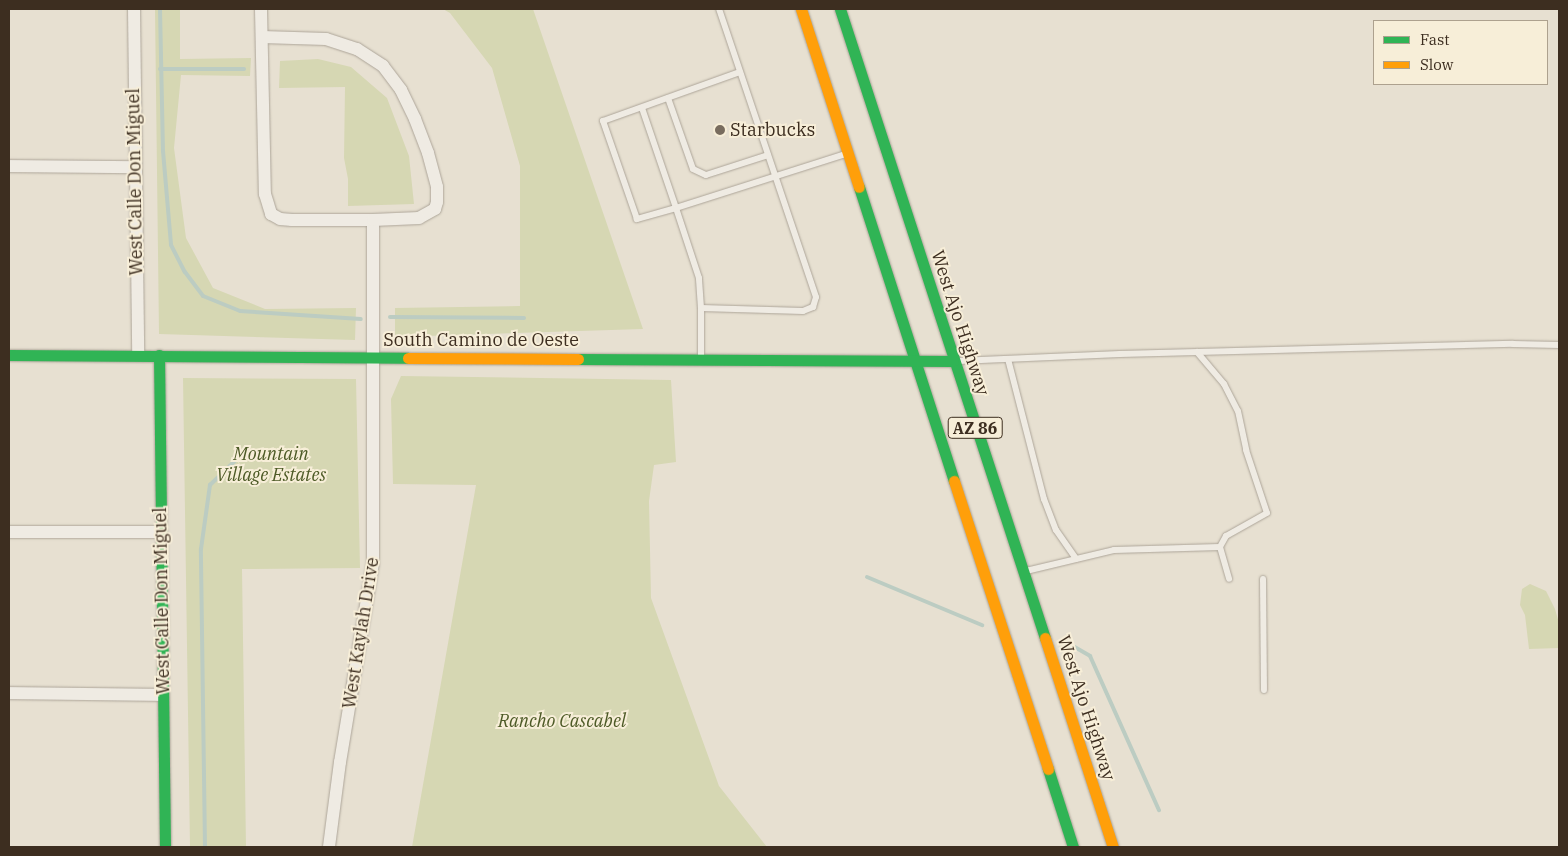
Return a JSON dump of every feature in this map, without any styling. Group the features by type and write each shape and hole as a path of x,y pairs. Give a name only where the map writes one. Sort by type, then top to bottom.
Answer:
{"main road":[{"name":"AZ 86","path":"800,9 1073,847"},
{"name":"West Ajo Highway","path":"840,9 953,361 1113,847"},
{"name":"South Camino de Oeste","path":"9,355 953,361"},
{"name":"West Calle Don Miguel","path":"159,355 164,847"}],"street":[{"name":"West Calle Don Miguel","path":"134,9 134,167 138,355"},
{"path":"261,9 265,194 271,214 280,219 292,220 373,220 419,218 439,213 437,187 418,127 401,90 383,66 357,49 326,39 262,36"},
{"path":"9,166 134,167"},
{"name":"West Kaylah Drive","path":"329,847 340,762 373,563 375,357 373,220"},
{"path":"9,532 161,532"},
{"path":"9,693 162,695"}],"lane":[{"path":"702,308 803,311 813,307 816,297 719,9"},
{"path":"740,72 603,121 637,219 847,154"},
{"path":"668,98 693,169 701,174 706,175 768,155"},
{"path":"642,108 699,278 702,308 701,360"},
{"path":"953,361 1197,352 1512,344 1559,345"},
{"path":"1197,352 1224,384 1238,411 1246,450 1267,512 1226,536 1220,547 1229,579"},
{"path":"1008,358 1044,499 1056,530 1076,559"},
{"path":"1023,572 1114,550 1220,547"},
{"path":"1264,579 1264,690"}],"green space":[{"path":"155,9 180,9 180,59 251,58 250,76 181,75 174,148 186,238 213,288 265,309 356,308 355,340 159,334"},
{"path":"443,9 533,9 643,329 395,337 395,308 520,306 520,166 492,68 450,13"},
{"path":"318,59 351,67 387,98 409,156 414,204 348,206 348,179 344,158 345,87 279,88 280,61"},
{"name":"Rancho Cascabel","path":"401,376 671,380 676,462 654,465 649,501 651,598 719,786 767,847 412,847 476,485 393,484 391,399"},
{"name":"Mountain Village Estates","path":"183,378 356,379 360,568 242,569 246,847 190,847"},
{"path":"1530,584 1546,591 1555,609 1559,623 1559,648 1529,649 1525,615 1520,605 1522,589"}],"waterway":[{"path":"160,9 163,151 171,245 185,272 203,296 240,311 361,319"},
{"path":"160,69 244,69"},
{"path":"390,317 524,318"},
{"path":"205,847 201,549 210,485 238,458"},
{"path":"867,577 982,625"},
{"path":"1066,642 1090,656 1159,810"}],"traffic: fast":[{"path":"840,9 1045,638"},
{"path":"859,187 954,481"},
{"path":"9,355 408,358"},
{"path":"159,355 165,847"},
{"path":"578,359 953,361"},
{"path":"1048,769 1073,847"}],"traffic: slow":[{"path":"801,9 859,187"},
{"path":"408,358 578,359"},
{"path":"954,481 1048,769"},
{"path":"1045,638 1113,847"}],"place":[{"name":"Starbucks","path":"720,130"}]}
